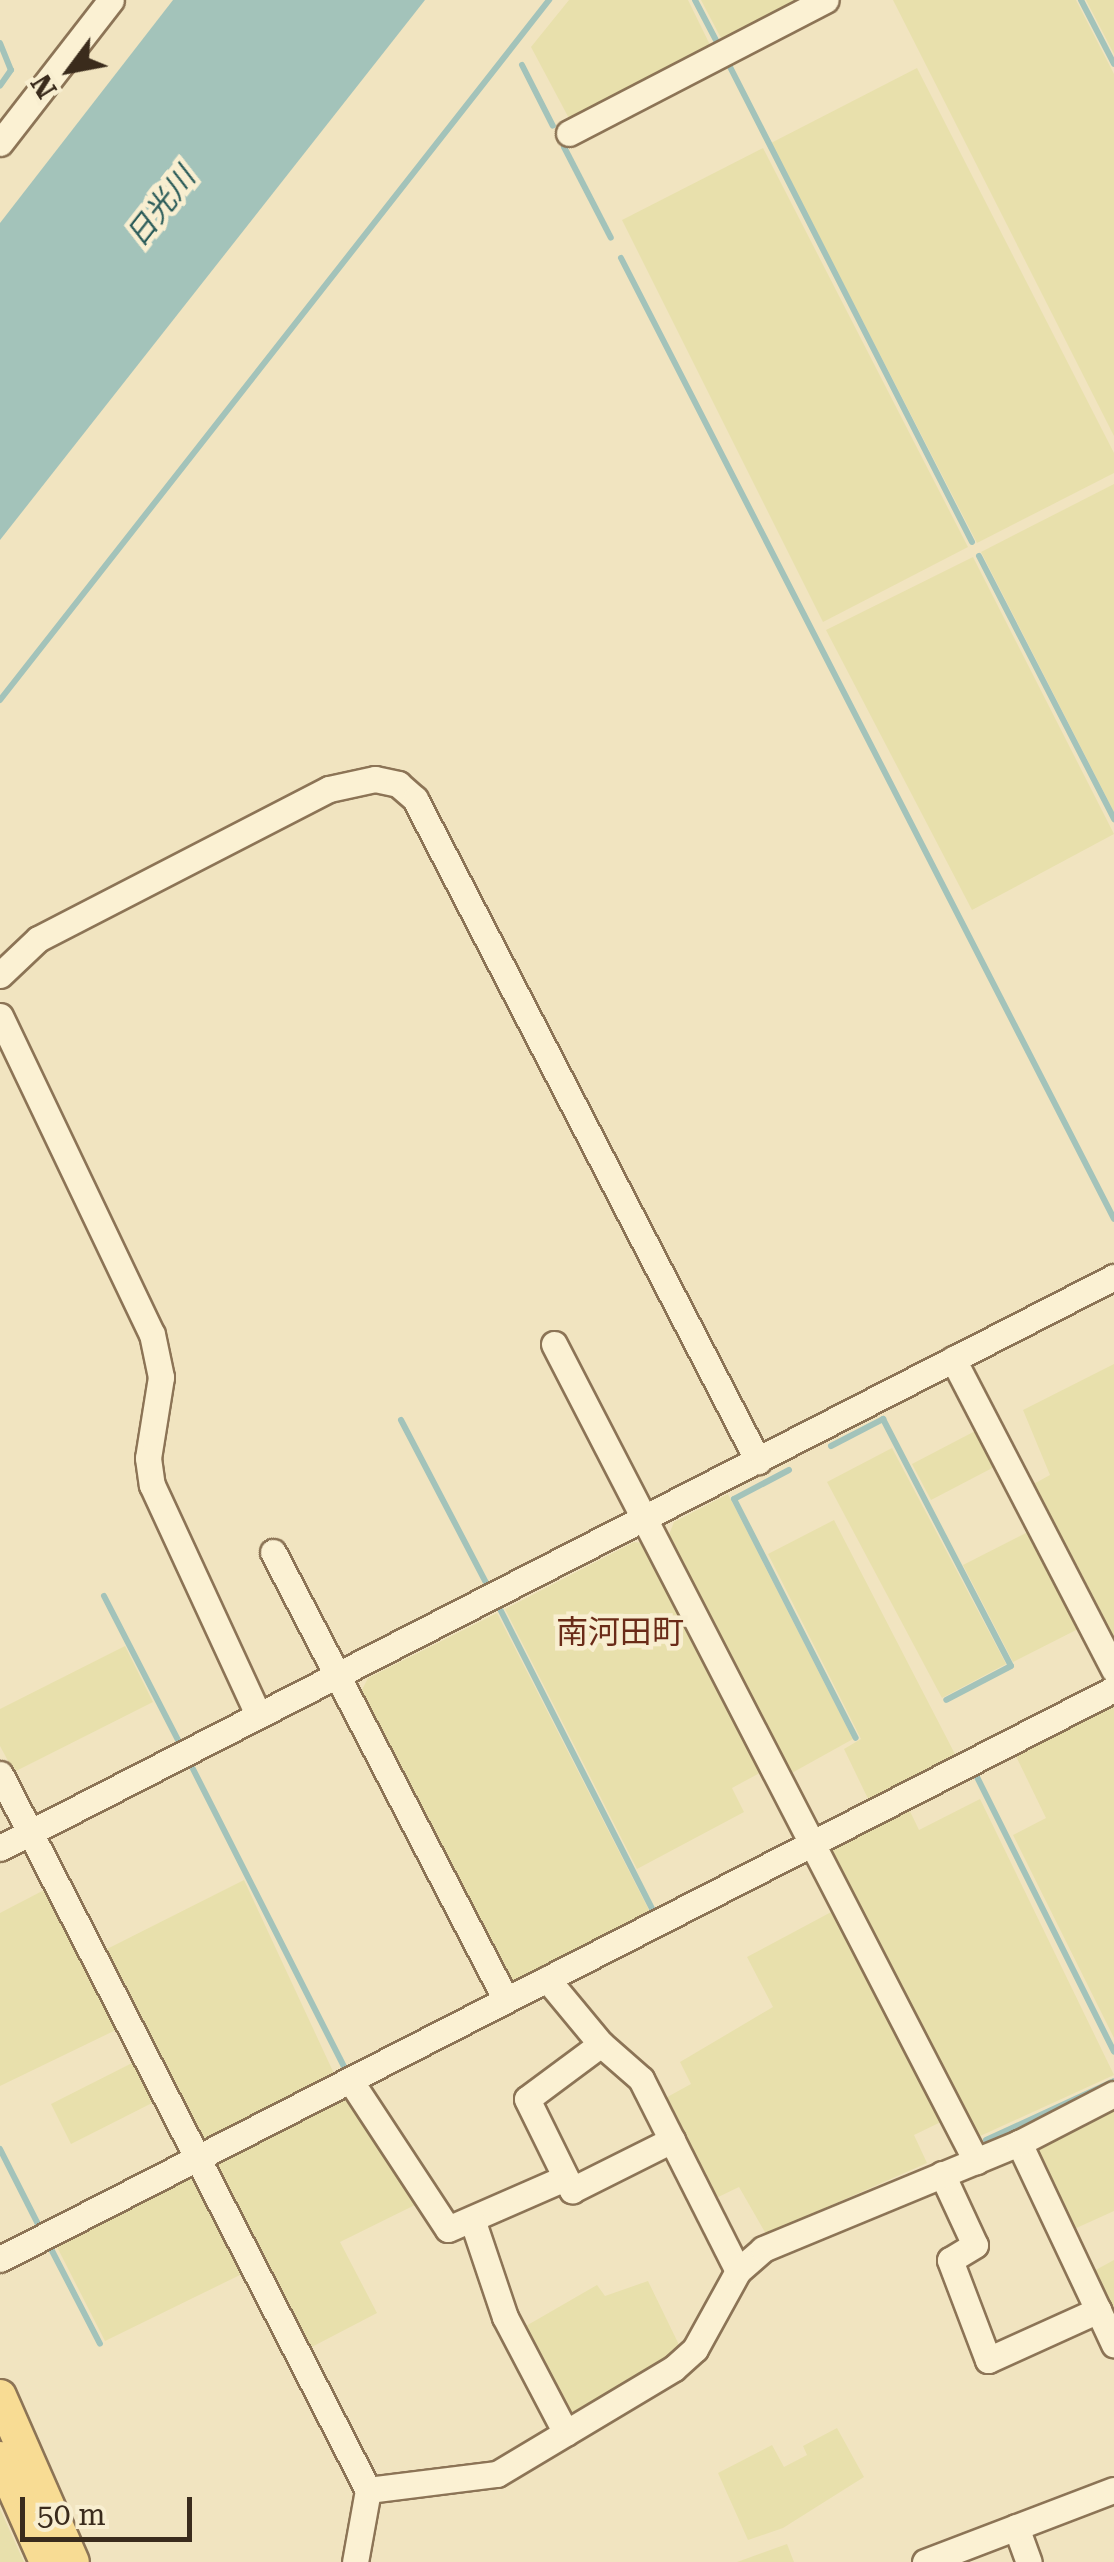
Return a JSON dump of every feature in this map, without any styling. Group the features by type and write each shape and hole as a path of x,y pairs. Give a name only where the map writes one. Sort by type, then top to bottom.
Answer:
{"main road":[{"path":"0,2396 72,2562"},
{"path":"0,2458 46,2562"}],"street":[{"path":"0,144 111,0"},
{"path":"569,133 826,0"},
{"path":"0,974 38,939 329,789 374,779 398,784 415,798 758,1461"},
{"path":"0,1016 152,1334 161,1376 148,1458 152,1485 258,1714"},
{"path":"0,1848 1114,1277"},
{"path":"554,1344 976,2160"},
{"path":"953,1359 1114,1670"},
{"path":"274,1552 506,2000"},
{"path":"0,2259 1114,1689"},
{"path":"0,1774 368,2490 355,2562"},
{"path":"548,1979 601,2044 641,2079 738,2271"},
{"path":"601,2044 527,2100 572,2190 672,2140"},
{"path":"350,2080 443,2224 454,2230 566,2178"},
{"path":"368,2490 497,2474 695,2348 738,2271 763,2248 1020,2143 1114,2094"},
{"path":"1020,2143 1114,2344"},
{"path":"942,2174 975,2245 950,2260 988,2360 1098,2310"},
{"path":"473,2222 506,2318 566,2433"},
{"path":"925,2562 1114,2490"},
{"path":"1016,2527 1029,2562"}],"shaded area":[{"path":"569,0 688,0 712,49 572,124 531,47"},
{"path":"701,0 804,0 723,42"},
{"path":"893,0 1076,0 1114,74 1114,436"},
{"path":"1086,0 1114,0 1114,54"},
{"path":"917,68 1114,453 1114,473 977,543 771,143"},
{"path":"763,148 968,547 823,622 622,220"},
{"path":"1114,484 1114,812 981,552"},
{"path":"973,557 1114,834 972,910 826,630"},
{"path":"1114,1364 1114,1649 1030,1486 1050,1475 1023,1410"},
{"path":"979,1429 998,1465 931,1500 912,1464"},
{"path":"892,1448 1006,1664 942,1698 827,1482"},
{"path":"728,1494 853,1739 790,1774 668,1537 674,1522"},
{"path":"834,1520 956,1756 871,1805 844,1749 861,1739 768,1554"},
{"path":"1032,1530 1082,1627 1013,1662 963,1565"},
{"path":"634,1542 652,1544 767,1769 732,1788 744,1812 637,1869 505,1609"},
{"path":"497,1613 653,1918 517,1987 508,1984 360,1694 368,1678"},
{"path":"125,1646 153,1702 14,1772 0,1746 0,1709"},
{"path":"1114,1700 1114,2038 1013,1835 1046,1818 1013,1750"},
{"path":"980,1799 1114,2075 978,2137 829,1852 833,1841 906,1803 919,1830"},
{"path":"244,1880 337,2080 206,2149 101,1952"},
{"path":"48,1888 120,2028 0,2086 0,1913"},
{"path":"835,1910 943,2121 914,2135 927,2163 766,2234 739,2187 712,2200 660,2101 691,2084 680,2062 773,2007 747,1957"},
{"path":"138,2060 158,2100 71,2144 51,2104"},
{"path":"348,2088 421,2202 340,2242 377,2313 306,2350 212,2167 216,2157"},
{"path":"1114,2109 1114,2211 1072,2230 1037,2154 1040,2145"},
{"path":"184,2174 195,2178 242,2274 105,2341 54,2241"},
{"path":"1114,2260 1114,2321 1092,2272"},
{"path":"648,2281 682,2351 567,2424 519,2330 597,2285 605,2296"},
{"path":"837,2428 864,2477 783,2528 748,2540 718,2473 772,2445 784,2467 807,2455 803,2446"},
{"path":"0,2509 24,2562 0,2562"},
{"path":"787,2544 794,2562 737,2562"}],"water":[{"name":"日光川","path":"173,0 425,0 0,540 0,223"}],"waterway":[{"path":"0,700 549,0"},
{"path":"695,0 718,44"},
{"path":"1081,0 1114,64"},
{"path":"0,43 11,70 0,86"},
{"path":"726,59 972,542"},
{"path":"522,65 553,126"},
{"path":"564,147 611,238"},
{"path":"621,258 1114,1219"},
{"path":"979,556 1114,819"},
{"path":"831,1446 883,1419 1011,1666 946,1700"},
{"path":"401,1420 485,1581"},
{"path":"789,1470 734,1499 856,1738"},
{"path":"104,1596 178,1740"},
{"path":"501,1611 655,1914"},
{"path":"193,1769 347,2072"},
{"path":"976,1775 1114,2052"},
{"path":"986,2140 1114,2081"},
{"path":"0,2149 41,2230"},
{"path":"49,2245 100,2344"}],"district":[{"name":"南河田町","path":"620,1632"}]}
